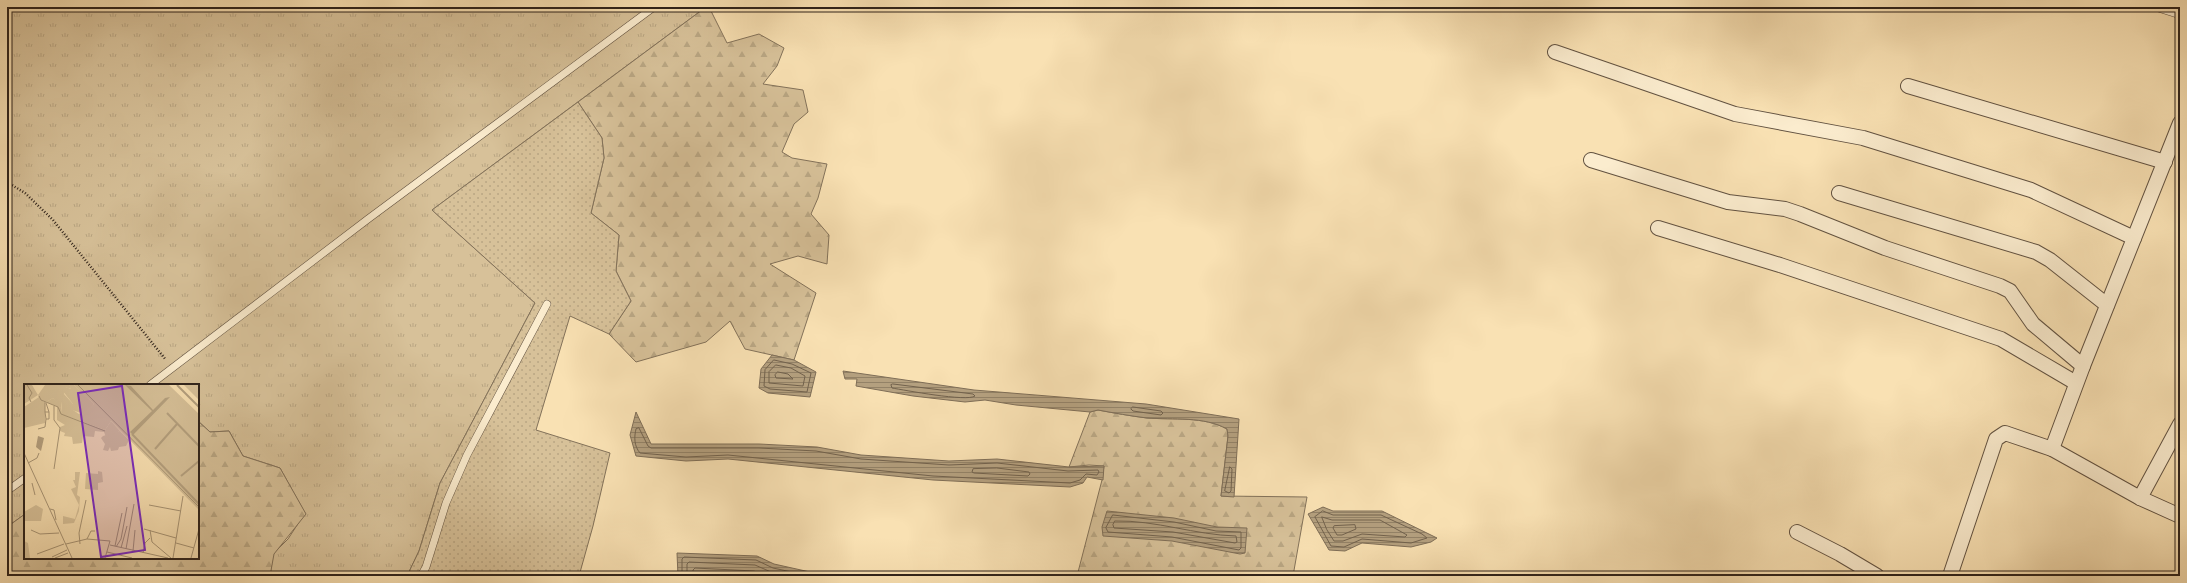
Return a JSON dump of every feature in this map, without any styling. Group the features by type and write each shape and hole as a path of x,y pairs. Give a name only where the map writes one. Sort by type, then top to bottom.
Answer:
{"street":[{"path":"1555,52 1735,114 1863,138 2031,190 2134,238"},
{"path":"1908,86 2165,162"},
{"path":"2052,449 2076,383 2180,123"},
{"path":"1591,160 1728,202 1785,209 1886,248 2000,286 2010,291 2033,324 2083,366"},
{"path":"1839,193 2036,252 2050,260 2107,305"},
{"path":"1658,228 1780,265 2001,339 2076,383"},
{"path":"2140,498 2180,424"},
{"path":"1950,576 1996,439 2005,434 2052,449 2140,498 2180,516"},
{"path":"1797,532 1840,554 1877,576"}],"lane":[{"path":"151,384 368,219 654,7"},
{"path":"2155,7 2180,15"},
{"path":"421,576 426,567 446,503 467,455 547,304"},
{"path":"7,491 24,479"}],"path":[{"path":"7,182 25,193 53,220 172,369"}],"green space":[{"path":"7,7 706,7 432,210 535,303 440,483 419,551 407,576 270,576 273,554 288,539 305,513 280,468 243,456 229,431 210,432 199,422 199,384 24,384 24,515 7,527"},
{"path":"706,7 709,7 727,43 759,34 784,48 777,66 763,84 803,90 808,112 794,124 782,152 792,158 827,164 818,198 811,214 829,235 827,264 798,256 770,264 816,293 794,360 745,349 730,321 706,342 636,362 609,334 631,301 616,271 619,235 591,213 604,158 602,138 578,102"},
{"path":"578,102 602,138 604,158 591,213 619,235 616,271 631,301 609,334 570,316 536,430 610,453 593,526 579,576 407,576 419,551 440,483 535,303 432,210"},
{"path":"1098,410 1147,418 1198,420 1218,425 1227,429 1228,436 1221,496 1307,497 1293,576 1077,576 1102,480 1104,466 1089,465 1069,467 1090,412"},
{"path":"199,422 210,432 229,431 243,456 280,468 306,514 274,554 270,576 7,576 7,527 24,515 24,559 199,559"}],"water":[{"path":"772,355 794,360 816,372 810,397 768,393 759,388 761,369"},
{"path":"843,371 974,390 1146,404 1239,419 1234,497 1221,496 1228,436 1227,429 1218,425 1198,420 1147,418 1098,410 1090,412 1016,405 985,400 965,402 913,396 856,386 857,379 845,379"},
{"path":"636,412 651,444 759,444 817,447 861,455 949,461 997,459 1069,467 1104,466 1103,480 1087,477 1083,483 1070,487 933,480 728,459 686,461 636,456 630,435"},
{"path":"1323,507 1333,511 1382,511 1437,538 1431,542 1411,547 1362,543 1345,551 1329,550 1308,514"},
{"path":"1107,511 1174,518 1217,527 1247,528 1245,553 1240,554 1172,541 1103,536 1102,527"},
{"path":"677,553 757,556 774,564 828,576 678,576"}]}
